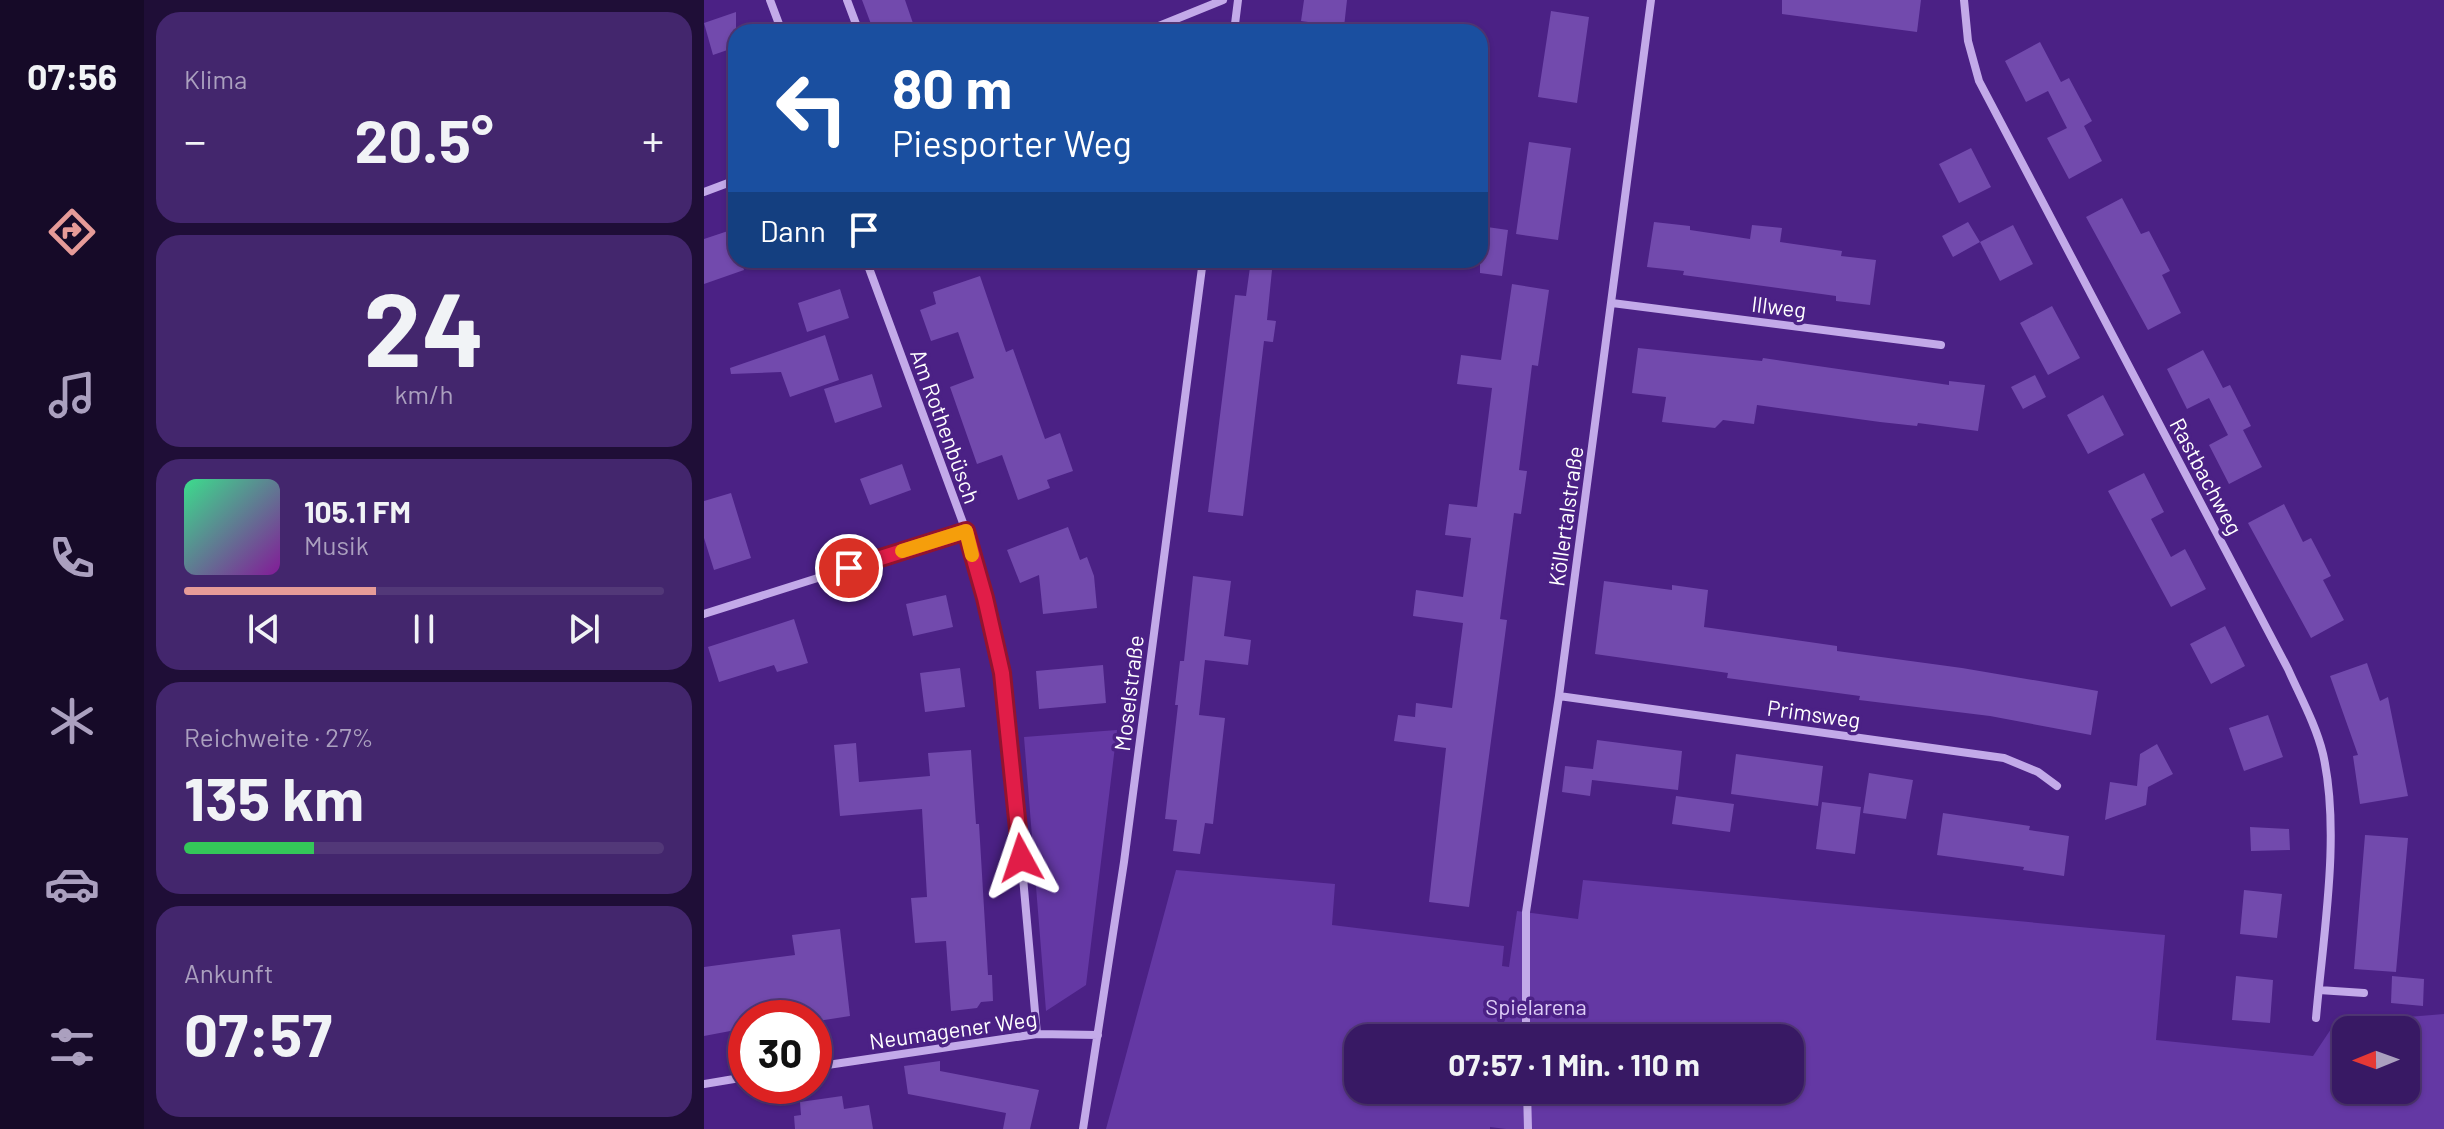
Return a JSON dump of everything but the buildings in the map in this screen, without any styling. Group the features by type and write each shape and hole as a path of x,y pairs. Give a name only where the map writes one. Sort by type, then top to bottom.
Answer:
{"street":[{"path":"770,0 779,24"},
{"path":"847,0 856,24"},
{"path":"1164,24 1223,0"},
{"path":"1235,24 1238,0"},
{"name":"Köllertalstraße","path":"1526,1024 1526,912 1559,696 1651,0"},
{"name":"Rastbachweg","path":"1964,0 1968,41 1979,81 2288,669 2322,751 2329,790 2331,835 2316,1018"},
{"path":"704,192 728,183"},
{"name":"Am Rothenbüsch","path":"869,268 966,531 1002,673 1037,1034"},
{"name":"Moselstraße","path":"1083,1129 1124,862 1202,268"},
{"name":"Illweg","path":"1612,303 1941,345"},
{"path":"704,614 966,531"},
{"name":"Primsweg","path":"1559,696 2004,758 2038,772 2057,786"},
{"path":"2319,990 2364,993"},
{"name":"Neumagener Weg","path":"832,1064 1037,1034 1098,1035"},
{"path":"704,1084 728,1080"},
{"path":"1527,1104 1528,1129"}],"green space":[{"path":"1117,730 1086,985 1046,1011 1024,737"},
{"name":"Spielarena","path":"1176,870 1335,884 1332,925 1504,946 1502,966 1509,967 1517,911 1578,919 1583,880 2165,935 2156,1040 2313,1056 2332,1028 2332,1104 2420,1104 2420,1016 2444,1014 2444,1129 1106,1129"}],"slow traffic":[{"path":"902,551 966,531 972,555"}],"route":[{"path":"849,568 966,531 1002,673 1021,858"}]}
